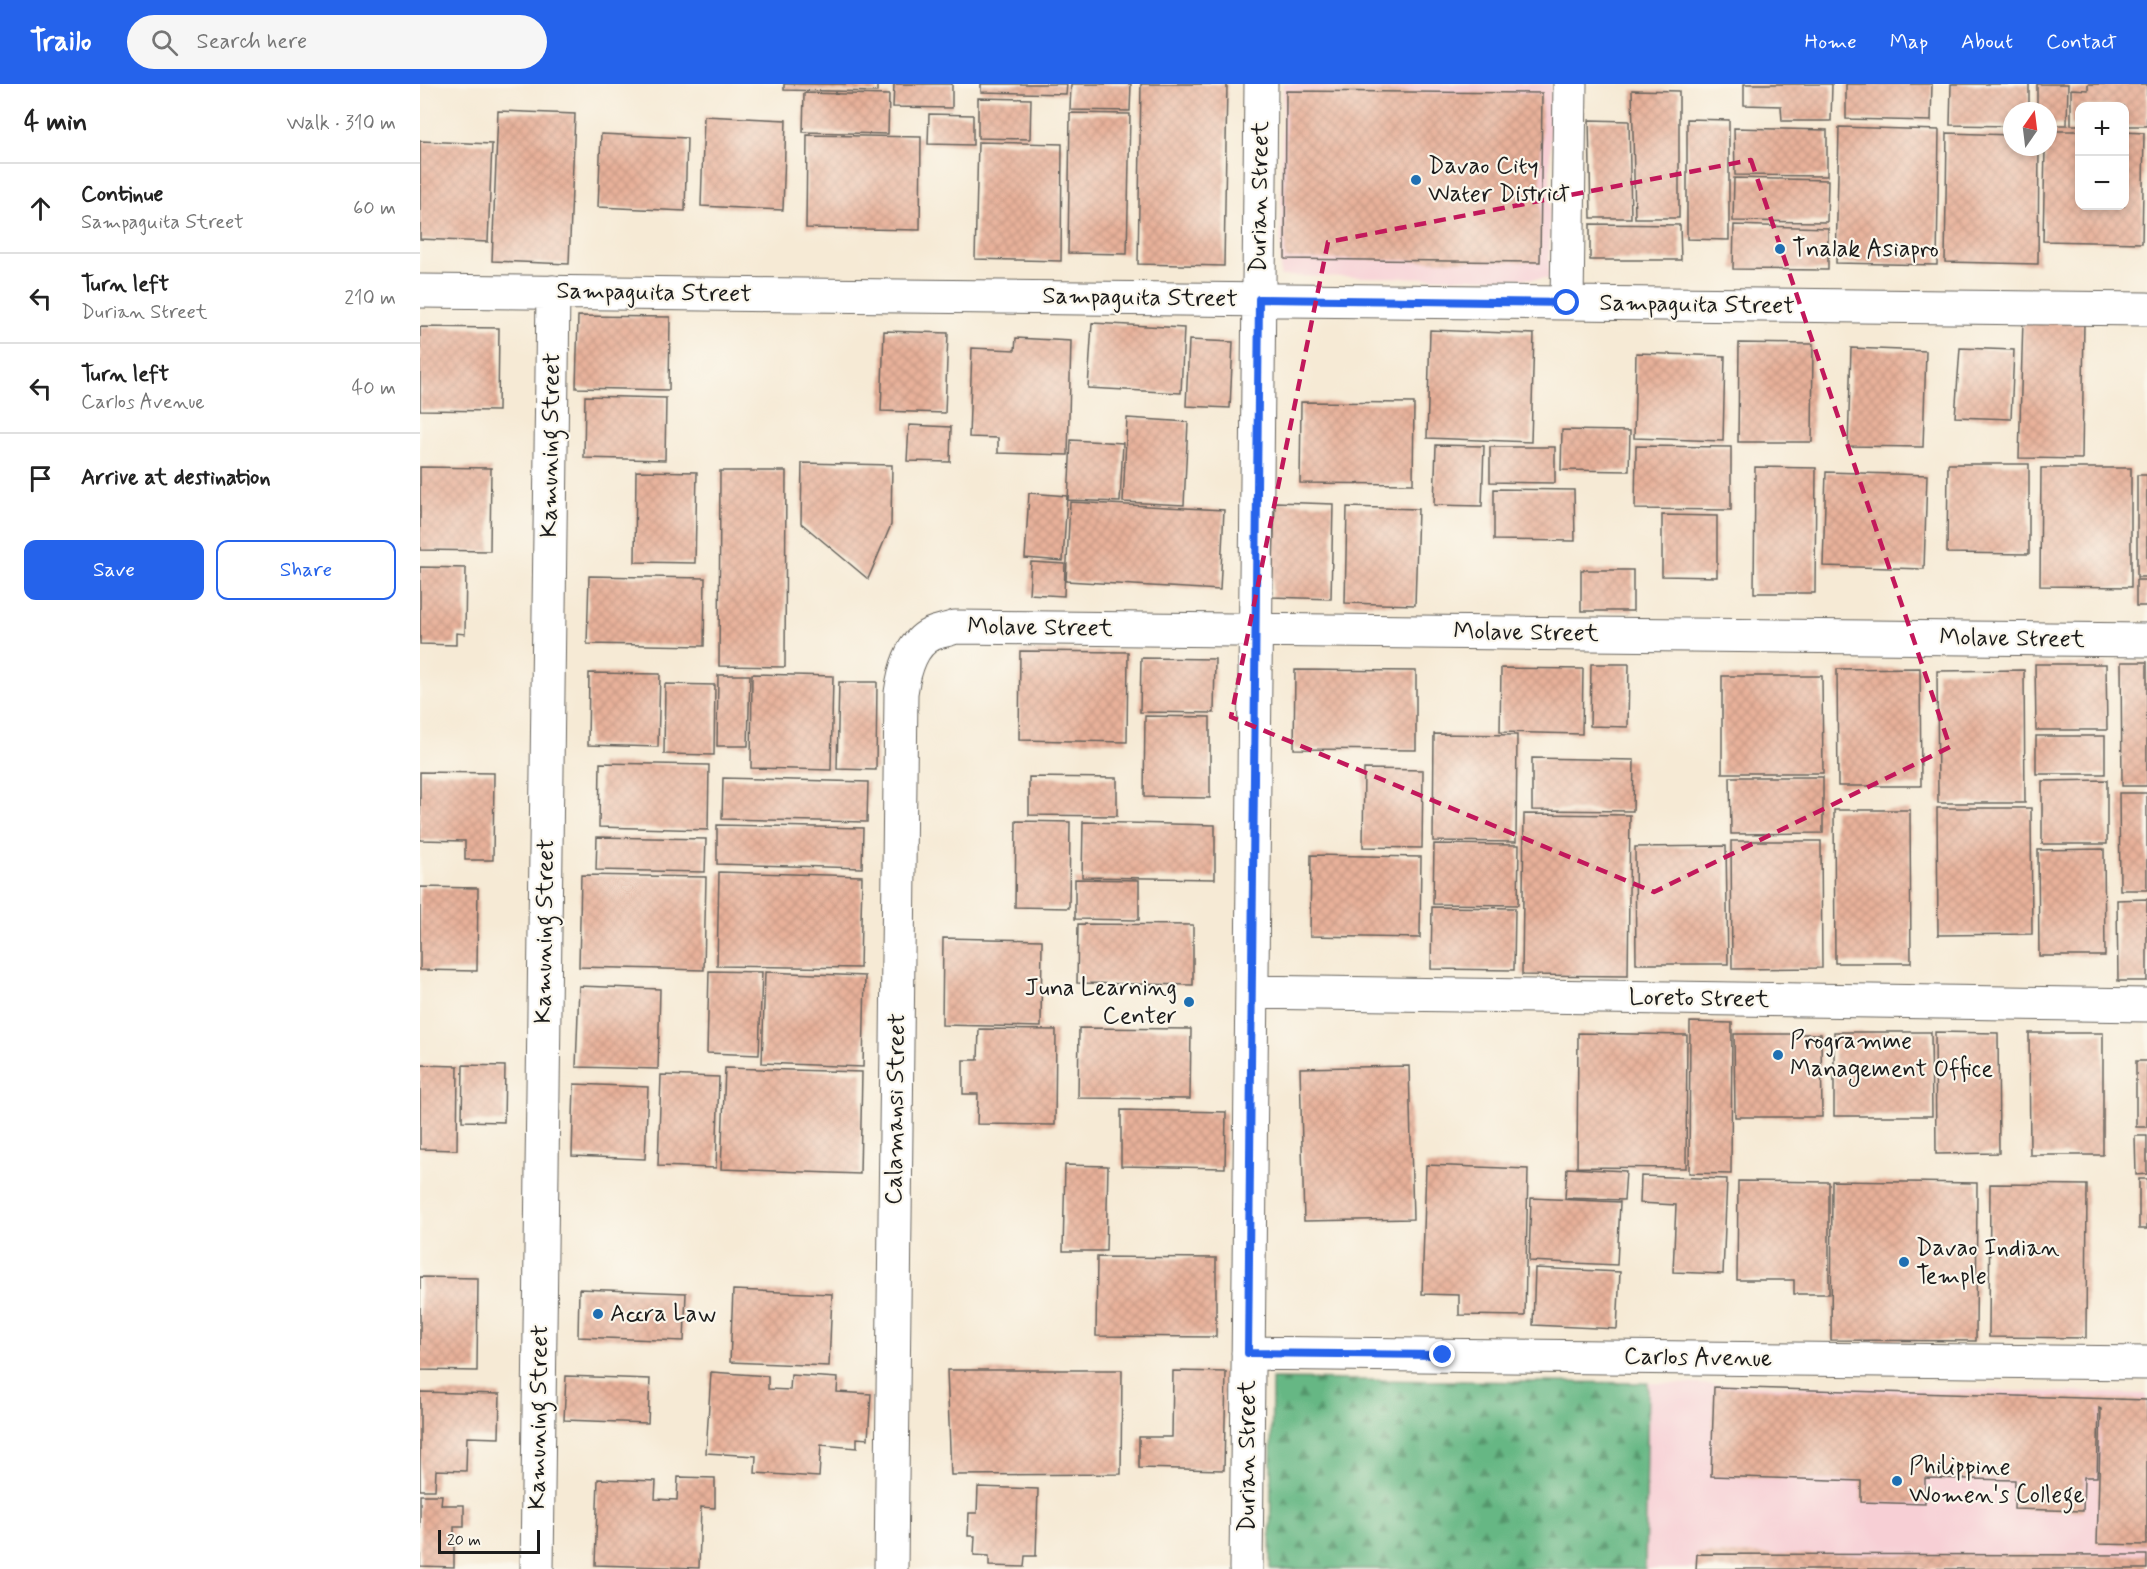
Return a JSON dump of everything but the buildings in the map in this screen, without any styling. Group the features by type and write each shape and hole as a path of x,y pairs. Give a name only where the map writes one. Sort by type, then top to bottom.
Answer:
{"street":[{"name":"Durian Street","path":"1246,1569 1261,84"},
{"path":"1567,303 1570,84"},
{"name":"Sampaguita Street","path":"420,291 2147,309"},
{"name":"Kamuning Street","path":"537,1569 554,292"},
{"name":"Molave Street","path":"914,651 929,635 955,627 2147,640"},
{"name":"Calamansi Street","path":"891,1569 901,693 904,672 914,651"},
{"name":"Loreto Street","path":"1252,992 2147,1005"},
{"name":"Carlos Avenue","path":"1248,1353 2147,1363"}],"highlighted area":[{"path":"1751,160 1950,747 1654,892 1231,717 1328,242"}],"shaded area":[{"name":"Davao City Water District","path":"1283,84 1551,84 1549,279 1280,276"},
{"name":"Philippine Women's College","path":"1648,1383 2147,1394 2147,1569 1645,1569"}],"green space":[{"path":"1272,1379 1648,1383 1645,1569 1270,1569"}],"place":[{"name":"Davao City Water District","path":"1416,180"},
{"name":"Tnalak Asiapro","path":"1780,249"},
{"name":"Juna Learning Center","path":"1189,1002"},
{"name":"Programme Management Office","path":"1778,1055"},
{"name":"Davao Indian Temple","path":"1904,1262"},
{"name":"Accra Law","path":"598,1314"},
{"name":"Philippine Women's College","path":"1897,1481"}],"route":[{"path":"1443,1355 1248,1353 1259,299 1567,303"}]}
